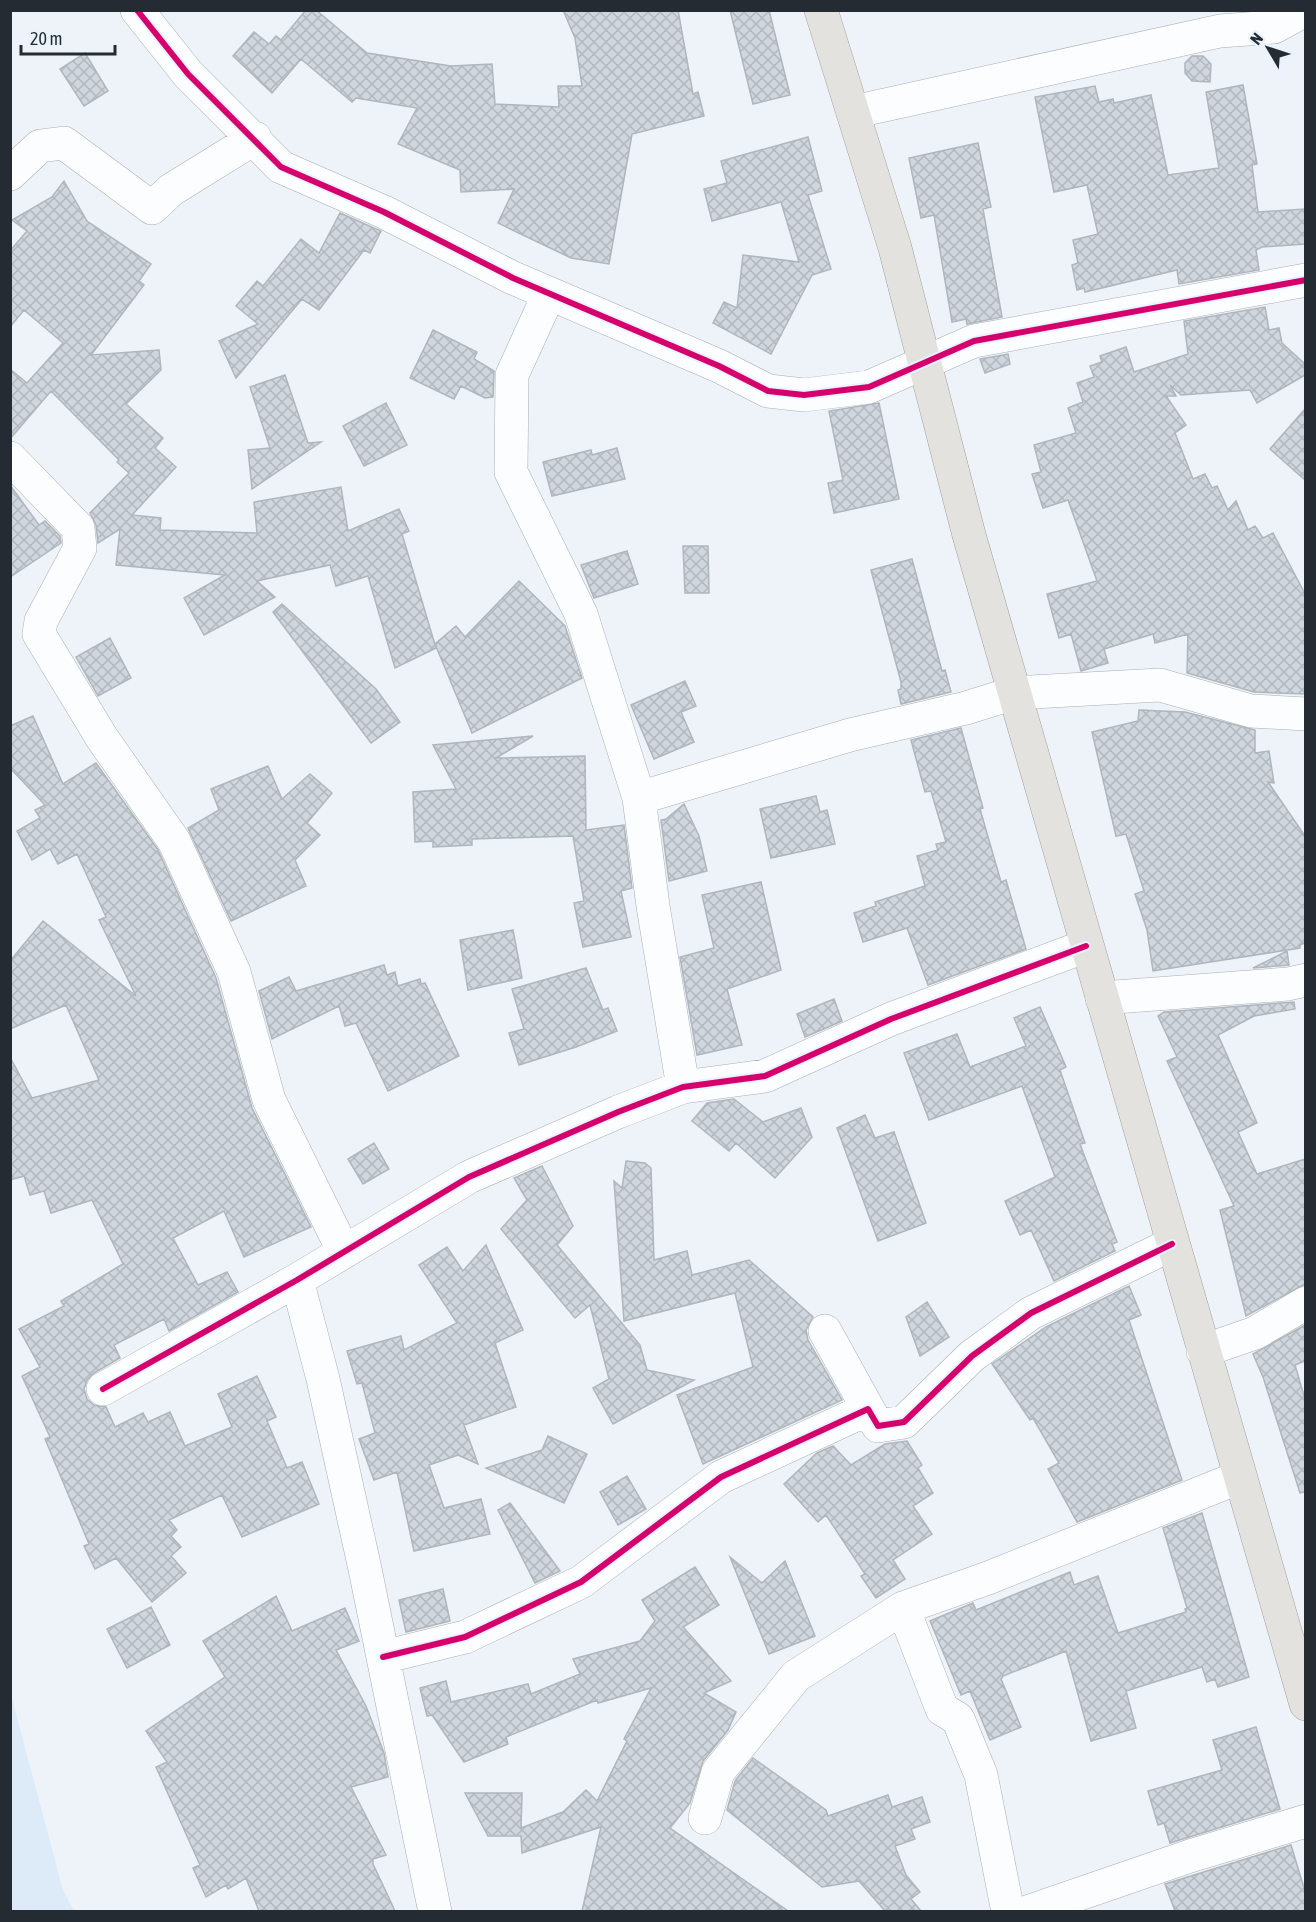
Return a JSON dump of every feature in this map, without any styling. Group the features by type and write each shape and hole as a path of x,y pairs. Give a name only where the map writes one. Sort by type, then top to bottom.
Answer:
{"main road":[{"path":"821,10 896,248 969,536 1203,1351 1240,1477 1299,1661 1305,1704"}],"street":[{"path":"137,10 188,74 255,138 281,167 384,212 549,294 719,366 768,391 804,395 869,387 974,341 1305,280"},
{"path":"853,112 1220,31 1274,27 1305,10"},
{"path":"10,174 40,146 64,143 152,208 171,190 255,138"},
{"path":"549,294 512,375 511,472 581,614 639,798 653,906 683,1087"},
{"path":"10,458 78,528 80,548 41,621 39,634 102,738 174,842 234,972 269,1100 344,1252"},
{"path":"639,798 850,735 966,708 1014,693 1161,685 1251,711 1305,714"},
{"path":"103,1389 297,1280 469,1177 618,1112 683,1087 765,1076 891,1020 1086,946"},
{"path":"1102,998 1288,984 1305,980"},
{"path":"825,1331 878,1426 904,1422 972,1356 1031,1313 1172,1244"},
{"path":"297,1280 326,1390 435,1911"},
{"path":"1203,1351 1255,1333 1305,1304"},
{"path":"383,1657 465,1637 581,1582 721,1478 868,1409"},
{"path":"705,1818 718,1772 796,1676 903,1608 988,1578 1240,1477"},
{"path":"903,1608 942,1709 958,1719 981,1774 1008,1911"},
{"path":"1027,1911 1305,1821"}],"shaded area":[{"path":"11,1695 63,1890 74,1911 11,1911"}],"building":[{"path":"306,10 316,10 367,53 451,66 492,64 495,104 559,107 558,86 582,86 575,38 563,10 678,10 693,94 698,92 704,116 632,134 609,264 571,258 498,223 514,189 461,192 460,170 398,144 417,108 356,98 352,102 301,59 272,93 233,56 254,32 269,44 276,36 281,40"},
{"path":"730,10 769,10 790,95 753,104"},
{"path":"85,53 108,91 84,106 60,69"},
{"path":"1192,56 1203,56 1211,64 1210,82 1192,81 1185,73 1185,63"},
{"path":"1243,85 1257,164 1252,165 1258,212 1305,209 1305,244 1262,247 1256,250 1259,270 1179,284 1177,270 1085,292 1084,288 1077,290 1072,265 1078,263 1073,240 1098,234 1087,185 1054,192 1035,97 1095,86 1099,102 1113,99 1114,103 1151,95 1168,175 1219,168 1206,92"},
{"path":"808,137 822,191 808,195 831,269 812,275 771,354 713,323 724,302 737,308 743,255 799,262 781,202 712,221 704,189 727,183 721,161"},
{"path":"978,143 991,207 983,209 1002,317 967,324 966,319 952,322 934,215 921,218 909,158"},
{"path":"64,181 87,221 151,264 139,281 144,285 91,355 159,350 161,370 126,404 163,438 155,448 176,467 132,515 161,518 160,530 257,533 254,502 341,487 348,531 399,509 409,531 402,534 436,648 395,668 368,576 336,586 330,565 257,581 275,597 204,635 184,598 225,575 116,565 120,529 98,543 96,525 90,513 129,473 51,391 10,439 10,369 27,383 63,343 24,310 10,327 10,251 27,231 12,220 52,197"},
{"path":"340,213 381,231 370,253 364,250 319,310 302,299 236,378 219,341 258,324 236,306 257,281 263,286 301,239 319,253"},
{"path":"1265,307 1269,330 1279,328 1282,343 1305,364 1305,375 1257,403 1250,390 1181,395 1170,385 1176,396 1166,396 1186,425 1175,433 1193,479 1205,474 1212,488 1217,486 1228,510 1236,501 1248,530 1255,526 1263,538 1273,533 1305,594 1305,694 1254,692 1187,673 1188,634 1155,643 1153,634 1104,649 1108,663 1081,671 1071,634 1059,638 1047,594 1097,581 1068,500 1043,508 1032,474 1041,472 1034,445 1076,433 1068,408 1083,402 1077,383 1094,377 1090,366 1102,362 1100,356 1126,347 1134,372 1188,354 1184,321"},
{"path":"433,330 477,352 474,359 494,371 493,397 485,398 461,386 454,399 410,378"},
{"path":"1008,354 1010,364 985,373 980,359"},
{"path":"285,375 308,443 321,442 252,489 248,450 270,448 250,387"},
{"path":"386,403 407,445 364,466 343,426"},
{"path":"879,403 899,499 834,513 828,483 843,480 829,411"},
{"path":"1305,409 1305,480 1270,449"},
{"path":"617,448 625,479 552,496 543,462 591,450 592,455"},
{"path":"10,485 39,525 45,521 60,536 61,543 10,577"},
{"path":"683,546 708,546 709,593 685,593"},
{"path":"627,551 638,584 594,598 581,565"},
{"path":"912,559 942,671 945,670 951,692 901,704 898,690 901,689 901,682 871,570"},
{"path":"519,581 565,626 582,678 472,733 435,644 456,626 465,637"},
{"path":"282,604 376,689 400,722 371,743 273,612"},
{"path":"110,638 131,678 98,696 76,657"},
{"path":"685,681 696,706 681,712 694,742 654,759 631,705"},
{"path":"1139,710 1185,712 1255,730 1255,753 1269,751 1274,783 1268,782 1305,836 1305,943 1300,945 1300,948 1153,971 1147,930 1135,894 1144,891 1126,834 1116,836 1092,732 1138,721"},
{"path":"33,716 63,784 96,763 158,850 216,978 252,1108 311,1227 244,1257 224,1211 173,1238 198,1285 227,1272 238,1292 169,1331 164,1319 114,1345 120,1358 94,1373 87,1380 84,1389 87,1399 94,1405 106,1407 115,1427 143,1413 148,1422 170,1412 185,1446 232,1427 218,1394 257,1376 276,1417 267,1421 287,1468 302,1462 319,1504 242,1537 222,1495 169,1520 177,1530 171,1536 181,1547 171,1556 186,1573 152,1602 116,1558 95,1569 84,1546 89,1544 45,1439 50,1437 22,1376 40,1367 19,1329 64,1306 61,1301 123,1264 92,1200 51,1213 44,1191 30,1195 24,1176 10,1180 10,1057 32,1098 99,1080 66,1005 10,1029 10,961 43,921 136,996 99,920 106,917 77,854 58,864 50,849 32,860 17,831 40,818 35,810 45,805 10,768 10,726"},
{"path":"961,728 983,808 980,809 1001,882 1006,880 1026,949 928,985 907,928 863,942 854,913 876,906 875,902 925,886 917,856 938,850 936,844 946,842 931,791 925,792 911,740"},
{"path":"533,736 496,758 585,756 586,830 624,825 632,888 621,891 631,937 583,947 574,903 584,901 573,836 472,839 472,845 433,847 433,841 415,842 413,792 456,789 433,745"},
{"path":"268,766 282,799 310,774 332,793 307,823 320,835 295,860 306,886 231,921 188,828 219,810 211,789"},
{"path":"816,796 820,812 827,810 835,844 771,858 760,809"},
{"path":"684,804 699,836 707,871 669,881 661,820 666,819"},
{"path":"761,882 781,970 727,989 742,1045 697,1055 680,957 714,948 702,895"},
{"path":"513,930 522,978 468,990 460,940"},
{"path":"1287,951 1289,965 1253,968"},
{"path":"384,965 387,975 395,972 398,986 420,979 421,984 425,983 459,1056 388,1091 356,1023 345,1026 339,1006 272,1039 259,991 289,977 296,991"},
{"path":"586,968 603,1010 608,1008 617,1031 519,1065 509,1033 524,1029 512,989"},
{"path":"834,999 842,1021 805,1037 797,1014"},
{"path":"1294,1002 1295,1009 1254,1016 1218,1035 1257,1123 1238,1132 1257,1174 1305,1159 1305,1284 1246,1316 1220,1210 1234,1206 1167,1061 1177,1057 1158,1016 1164,1012"},
{"path":"1040,1007 1066,1067 1060,1070 1085,1143 1080,1144 1117,1242 1112,1244 1115,1251 1054,1281 1031,1230 1020,1235 1005,1201 1055,1177 1022,1086 929,1120 904,1053 957,1034 970,1067 1026,1046 1014,1018"},
{"path":"734,1099 763,1122 801,1108 812,1137 775,1178 736,1143 729,1151 692,1121 707,1103"},
{"path":"865,1115 875,1138 894,1132 926,1223 878,1241 837,1128"},
{"path":"374,1143 389,1169 363,1184 348,1159"},
{"path":"626,1161 645,1163 651,1168 654,1260 687,1251 692,1275 749,1260 813,1317 806,1330 808,1340 842,1400 703,1464 677,1395 753,1367 735,1293 624,1321 614,1181 622,1188"},
{"path":"542,1166 573,1226 557,1245 640,1345 647,1370 694,1380 613,1424 593,1388 609,1379 590,1305 575,1318 501,1229 527,1200 514,1178"},
{"path":"486,1245 523,1330 495,1343 516,1407 464,1425 478,1464 458,1455 429,1465 444,1508 481,1499 490,1534 414,1551 397,1472 374,1480 359,1439 375,1433 362,1383 357,1384 347,1351 401,1336 404,1350 457,1323 419,1265 447,1247 463,1271"},
{"path":"1129,1286 1141,1315 1129,1320 1182,1480 1077,1522 1048,1469 1059,1463 1033,1418 1030,1420 992,1364 1046,1327"},
{"path":"927,1302 949,1337 920,1356 906,1317"},
{"path":"1305,1325 1305,1361 1295,1365 1305,1399 1305,1492 1300,1493 1263,1377 1253,1354"},
{"path":"548,1436 587,1454 564,1503 486,1468 542,1450"},
{"path":"907,1441 922,1465 918,1468 933,1493 913,1506 932,1534 893,1560 905,1579 876,1598 861,1576 865,1574 826,1515 818,1522 784,1484 817,1453 833,1446 851,1465 885,1444"},
{"path":"627,1476 646,1509 618,1525 600,1492"},
{"path":"510,1503 560,1571 535,1583 498,1510"},
{"path":"1202,1513 1249,1677 1218,1687 1215,1679 1207,1682 1202,1667 1126,1691 1136,1728 1091,1741 1066,1651 1003,1676 1001,1679 1021,1727 990,1740 970,1691 961,1695 930,1621 973,1603 976,1610 1070,1572 1074,1585 1098,1576 1118,1633 1186,1612 1187,1608 1163,1528"},
{"path":"730,1557 762,1583 785,1561 815,1636 769,1654"},
{"path":"695,1567 719,1605 683,1627 731,1681 704,1693 736,1712 728,1730 703,1761 690,1803 670,1828 788,1911 582,1911 601,1827 522,1853 521,1836 488,1836 465,1793 522,1793 521,1828 563,1812 586,1790 597,1801 627,1741 624,1739 651,1688 598,1703 597,1700 506,1737 508,1744 464,1762 432,1715 427,1716 420,1688 446,1681 451,1702 528,1684 531,1694 580,1674 573,1659 640,1641 655,1621 642,1600"},
{"path":"443,1589 450,1621 406,1632 399,1600"},
{"path":"276,1596 292,1631 345,1608 359,1641 336,1650 366,1706 384,1753 388,1777 351,1787 386,1855 373,1859 373,1864 395,1911 259,1911 246,1878 228,1889 226,1885 206,1897 193,1868 200,1865 156,1767 167,1762 146,1731 225,1677 203,1641"},
{"path":"151,1607 170,1645 127,1668 107,1629"},
{"path":"1256,1727 1280,1809 1170,1843 1164,1823 1158,1825 1148,1791 1222,1770 1213,1740"},
{"path":"753,1758 826,1810 828,1816 888,1795 892,1807 922,1797 930,1822 911,1829 915,1839 895,1846 906,1875 920,1892 911,1899 921,1911 885,1911 859,1881 822,1887 727,1810 735,1781"},
{"path":"1291,1845 1305,1891 1305,1911 1175,1911 1165,1884"}],"cycle path":[{"path":"137,10 188,74 281,167 384,212 513,278 719,366 768,391 804,395 869,387 974,341 1306,280"},
{"path":"103,1389 297,1280 469,1177 618,1112 683,1087 765,1076 891,1019 1086,946"},
{"path":"383,1657 465,1637 581,1582 721,1477 868,1409 878,1426 904,1422 972,1356 1031,1313 1172,1244"}]}
